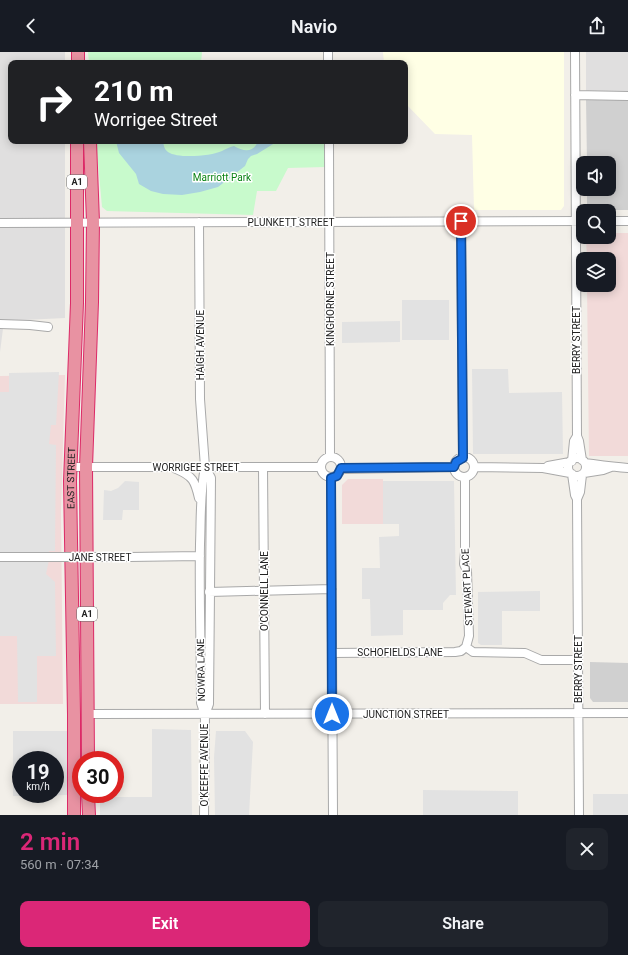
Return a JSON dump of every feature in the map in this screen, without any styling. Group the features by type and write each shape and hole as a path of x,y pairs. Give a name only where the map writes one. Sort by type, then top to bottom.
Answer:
{"highway":[{"name":"EAST STREET","path":"74,815 70,467 78,302 76,144"},
{"name":"EAST STREET","path":"88,751 86,467 92,309 93,222 90,144"},
{"path":"88,803 89,815"}],"street":[{"name":"BERRY STREET","path":"575,52 578,204"},
{"path":"575,95 628,96"},
{"name":"KINGHORNE STREET","path":"329,144 330,458"},
{"path":"461,221 463,458"},
{"name":"PLUNKETT STREET","path":"0,223 576,221"},
{"path":"616,221 628,221"},
{"name":"HAIGH AVENUE","path":"199,222 200,399 205,467"},
{"name":"BERRY STREET","path":"579,244 577,436 583,462"},
{"path":"0,324 48,327"},
{"name":"BERRY STREET","path":"571,461 574,441 577,436"},
{"path":"330,458 338,460 341,468 337,476 331,478 324,474 321,467 323,462 330,458"},
{"path":"463,458 472,461 474,467 472,473 465,477 457,475 454,467 456,462 463,458"},
{"path":"543,468 577,459 583,462 604,465 611,468"},
{"path":"571,461 568,467 571,473"},
{"path":"583,462 586,467 583,474"},
{"name":"WORRIGEE STREET","path":"70,467 321,467"},
{"name":"NOWRA LANE","path":"173,467 186,473 194,480 201,507"},
{"name":"NOWRA LANE","path":"205,467 202,478 200,556 201,703 205,715"},
{"name":"NOWRA LANE","path":"205,467 211,478 209,704 205,715"},
{"name":"O'CONNELL LANE","path":"263,467 264,714"},
{"path":"341,468 454,467"},
{"path":"474,467 543,468 571,473 576,476 611,468 628,468"},
{"name":"BERRY STREET","path":"571,473 577,499 579,815"},
{"name":"BERRY STREET","path":"577,499 580,492 583,474"},
{"name":"STEWART PLACE","path":"465,477 464,564 467,571 469,622 469,639 466,647"},
{"path":"331,478 333,815"},
{"name":"NOWRA LANE","path":"200,556 210,535"},
{"name":"NOWRA LANE","path":"200,556 210,576"},
{"name":"JANE STREET","path":"0,557 200,556"},
{"path":"209,592 332,590"},
{"path":"466,647 473,652 525,653 541,660 578,660"},
{"name":"SCHOFIELDS LANE","path":"332,653 455,652 461,651 466,647"},
{"name":"JUNCTION STREET","path":"87,714 205,715 628,713"},
{"name":"O'KEEFFE AVENUE","path":"204,815 205,715"}],"shaded area":[{"path":"0,52 65,52 65,60 8,60 8,144 65,144 65,318 4,321 0,352"},
{"path":"383,52 564,52 564,206 561,210 474,210 472,135 435,134 408,106 408,60 384,60"},
{"path":"586,52 628,52 628,93 586,93"},
{"path":"586,99 628,99 628,210 616,210 616,204 587,204 587,196 616,196 616,156 587,156"},
{"path":"616,233 628,233 628,456 589,456 587,292 616,292 616,252 587,252 586,244 616,244"},
{"path":"402,300 449,300 449,340 402,340"},
{"path":"400,321 400,342 342,343 342,322"},
{"path":"472,369 508,369 509,393 562,392 563,454 473,454"},
{"path":"59,372 56,425 51,425 49,444 56,445 55,551 49,551 46,574 55,582 56,656 37,656 37,702 18,702 17,636 0,636 0,392 9,392 9,373"},
{"path":"65,375 61,512 63,704 0,704 0,376"},
{"path":"348,479 383,479 383,524 342,524 342,485"},
{"path":"125,481 139,482 139,510 123,510 122,520 103,520 104,490 111,491 118,488"},
{"path":"383,481 454,481 456,595 450,595 443,603 443,610 403,610 403,635 371,636 370,599 362,599 362,568 380,568 379,537 399,536 399,524 383,524"},
{"path":"540,591 540,611 502,611 502,645 481,645 478,643 478,592"},
{"path":"590,662 628,663 628,702 593,702 590,698"},
{"path":"152,729 191,730 192,815 100,815 100,803 124,803 124,797 152,797"},
{"path":"13,731 68,731 68,795 64,795 64,751 13,751"},
{"path":"216,731 245,731 253,742 249,815 215,815 214,757"},
{"path":"423,790 518,791 518,815 423,815"},
{"path":"593,794 628,794 628,815 593,815"}],"green space":[{"path":"88,52 202,52 201,60 89,60"},
{"name":"Marriott Park","path":"96,144 325,144 325,167 288,168 276,191 257,191 253,215 107,211 102,207"}],"water":[{"path":"117,144 164,144 165,149 173,154 179,156 195,156 217,153 234,146 244,150 251,150 256,144 273,144 251,156 245,166 218,187 182,195 163,194 151,191 139,184 136,174 119,153"}],"route":[{"path":"332,714 331,478 337,476 341,468 454,467 456,462 460,458 463,458 461,378 461,221"}]}
